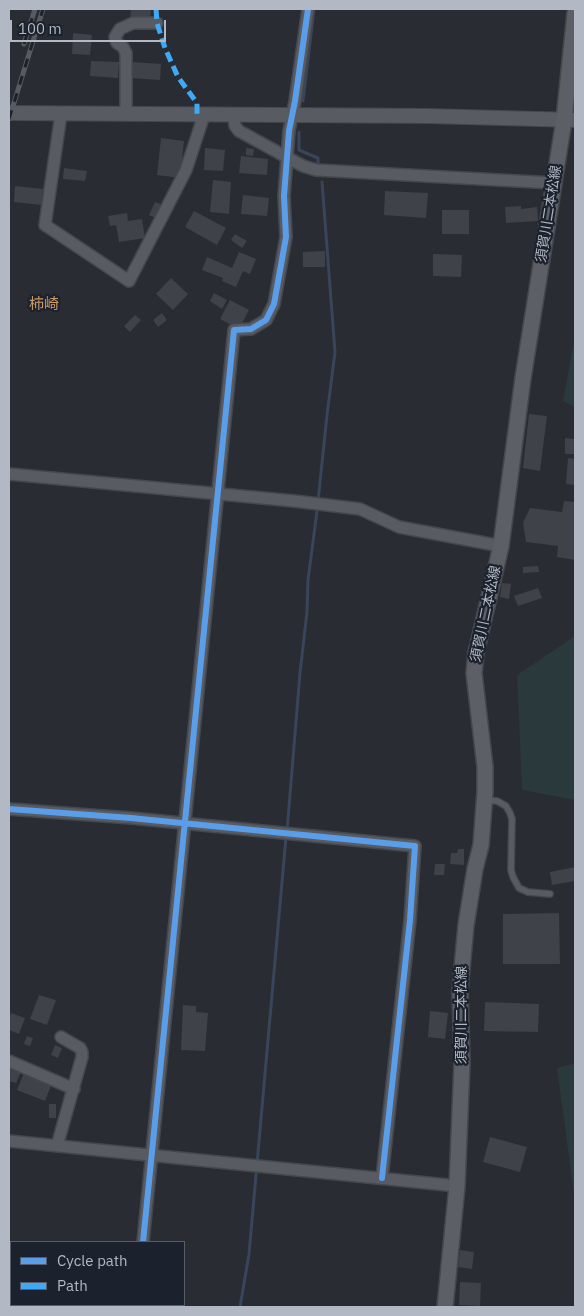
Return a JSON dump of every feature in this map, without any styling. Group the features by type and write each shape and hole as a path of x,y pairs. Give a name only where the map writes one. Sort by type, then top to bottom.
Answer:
{"main road":[{"name":"須賀川二本松線","path":"444,1307 457,1186 462,1063 460,990 466,926 475,869 481,845 485,800 485,766 474,673 476,653 501,546 523,378 554,183 570,120 575,13"}],"street":[{"path":"143,1241 234,330 251,329 266,320 274,304 286,237 284,196 286,157 308,9"},
{"path":"126,114 126,53 123,47 117,43 115,37 120,29 133,23 156,23"},
{"path":"9,113 570,120"},
{"path":"61,114 46,225 129,281 186,170 201,130 204,115"},
{"path":"234,115 239,131 286,157 316,170 554,183"},
{"path":"9,474 360,509 399,527 501,546"},
{"path":"9,809 415,846 410,920 382,1178"},
{"path":"57,1146 81,1068 82,1052 80,1048 61,1037"},
{"path":"9,1061 74,1088"},
{"path":"9,1141 457,1186"}],"lane":[{"path":"485,800 497,801 506,806 510,813 512,819 511,870 519,888 528,892 550,894"}],"shaded area":[{"path":"575,336 575,407 563,401"},
{"path":"575,636 575,800 522,790 517,675"},
{"path":"575,1063 575,1202 557,1068"}],"building":[{"path":"131,9 151,9 150,20 130,19"},
{"path":"73,33 92,35 90,55 72,54"},
{"path":"91,61 119,62 118,78 90,76"},
{"path":"131,62 161,64 160,80 130,78"},
{"path":"161,138 184,141 180,178 157,175"},
{"path":"205,148 225,150 223,171 204,170"},
{"path":"246,148 254,149 253,156 246,155"},
{"path":"241,156 268,159 267,175 239,173"},
{"path":"64,168 87,171 85,181 63,179"},
{"path":"213,180 231,182 229,214 210,212"},
{"path":"15,186 43,189 41,205 14,202"},
{"path":"385,191 428,193 426,218 384,215"},
{"path":"243,195 269,198 267,216 241,214"},
{"path":"155,202 163,205 158,219 149,215"},
{"path":"521,206 521,209 537,207 538,221 506,223 505,207"},
{"path":"442,210 469,210 469,234 442,234"},
{"path":"194,211 226,228 217,245 185,227"},
{"path":"127,213 128,221 142,219 145,238 119,242 116,225 110,226 108,216"},
{"path":"235,234 247,241 242,248 231,240"},
{"path":"325,251 325,267 303,267 303,252"},
{"path":"239,252 256,259 250,274 243,271 236,287 222,281 223,278 202,270 207,257 232,268"},
{"path":"433,254 462,255 461,277 433,276"},
{"path":"171,278 188,294 173,310 156,294"},
{"path":"214,293 227,300 222,309 210,301"},
{"path":"230,300 249,310 239,329 220,319"},
{"path":"162,313 167,320 158,327 153,320"},
{"path":"135,315 141,320 130,332 124,326"},
{"path":"529,414 547,416 540,471 523,468"},
{"path":"565,438 575,439 575,454 565,454"},
{"path":"568,458 575,459 574,485 566,484"},
{"path":"564,501 575,502 575,560 557,557 558,546 526,542 523,523 530,508 562,512"},
{"path":"538,566 539,572 523,573 523,567"},
{"path":"502,583 511,584 509,599 500,597"},
{"path":"538,588 542,598 518,606 514,596"},
{"path":"458,849 464,849 464,865 450,864 451,853 457,853"},
{"path":"435,864 445,864 444,875 434,875"},
{"path":"575,867 575,881 552,885 550,872"},
{"path":"559,913 560,964 503,964 503,914"},
{"path":"39,995 56,1000 47,1025 30,1019"},
{"path":"485,1002 539,1004 538,1032 484,1031"},
{"path":"183,1005 196,1006 196,1012 208,1013 205,1051 181,1050"},
{"path":"430,1011 448,1013 445,1039 428,1037"},
{"path":"11,1013 25,1018 19,1034 9,1030"},
{"path":"27,1036 33,1038 30,1046 24,1044"},
{"path":"55,1045 62,1048 58,1058 51,1055"},
{"path":"9,1068 21,1072 16,1083 9,1081"},
{"path":"24,1073 52,1083 45,1101 17,1090"},
{"path":"49,1104 56,1104 56,1118 49,1118"},
{"path":"490,1137 527,1147 520,1172 483,1162"},
{"path":"460,1250 474,1252 472,1269 458,1267"},
{"path":"460,1282 481,1283 480,1306 459,1305"}],"waterway":[{"path":"303,101 314,9"},
{"path":"299,132 299,150 318,158 318,163"},
{"path":"287,831 307,612 308,580 335,352 322,182"},
{"path":"240,1307 249,1254 286,837"}],"railway":[{"path":"24,44 35,9"},
{"path":"9,119 43,9"}],"marked path":[{"path":"156,9 157,23 165,48 178,77 197,103 197,115"}],"cycle path":[{"path":"143,1241 234,330 251,329 266,320 274,304 286,237 284,196 289,131 308,9"},
{"path":"9,809 131,818 415,846 410,920 382,1178"}],"district":[{"name":"柿崎","path":"44,305"}]}
